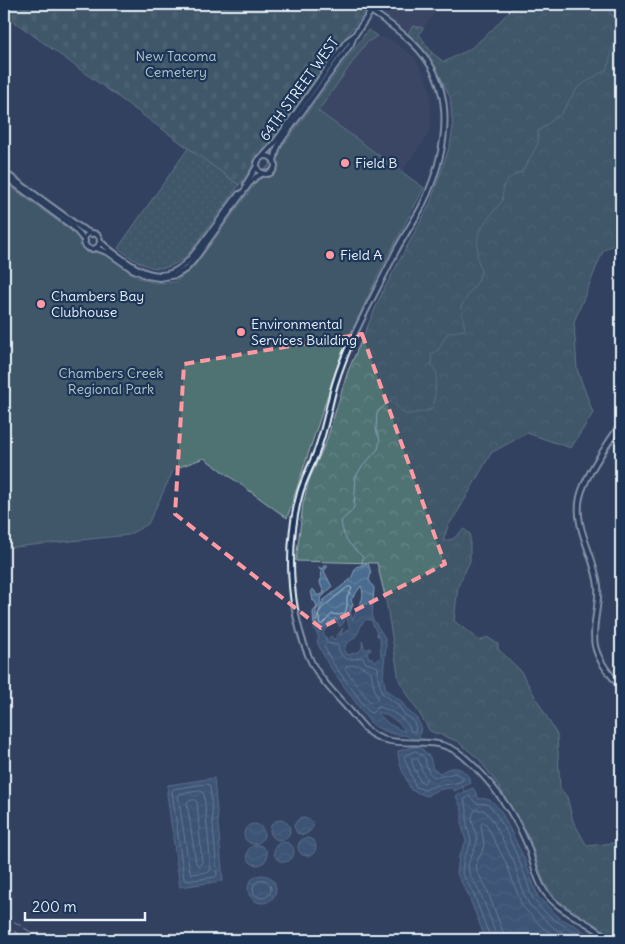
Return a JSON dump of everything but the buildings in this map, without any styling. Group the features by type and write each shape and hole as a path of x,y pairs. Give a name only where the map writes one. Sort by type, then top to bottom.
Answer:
{"street":[{"name":"64TH STREET WEST","path":"274,161 280,142 351,44 354,36 376,4"},
{"path":"371,11 412,40 434,69 444,104 444,132 437,168 428,194 396,251 358,329 335,384 328,417 299,498 294,526 290,577 294,605 305,646 320,676 371,734 388,741 421,742 447,747 460,754 475,767 492,788 522,832 539,880 547,894 609,940"},
{"name":"64TH STREET WEST","path":"262,156 271,149 347,41 354,36"},
{"path":"4,174 74,227 88,248 96,248 110,253 132,269 147,276 159,278 170,275 181,272 190,265 249,184 263,173 270,173 275,166 274,161 270,157 262,156 253,174 195,254 184,266 170,275 153,275 141,271 100,241 98,236 81,228 4,174"},
{"path":"257,166 258,170 263,173"},
{"path":"85,241 87,236 92,234"},
{"path":"96,248 100,241"},
{"path":"621,423 584,485 578,508 580,525 598,584 598,602 594,630 595,646 601,662 621,688"}],"highlighted area":[{"path":"362,334 445,564 321,628 175,514 184,364"}],"shaded area":[{"path":"385,4 441,4 423,28 413,26 408,33 385,16 382,9"},
{"path":"377,36 389,39 413,56 423,72 430,90 431,126 426,137 401,172 317,111 366,42"}],"green space":[{"name":"New Tacoma Cemetery","path":"4,4 370,4 268,145 257,156 251,169 239,185 4,14"},
{"path":"516,4 621,4 621,240 603,251 574,322 577,369 593,413 571,448 527,433 491,453 448,526 443,541 453,539 464,529 470,534 470,561 458,586 454,621 480,641 487,637 498,644 498,649 520,670 557,735 560,788 567,797 573,821 587,846 614,843 621,838 621,940 618,940 556,899 544,882 529,837 498,785 479,759 457,741 430,731 399,680 386,600 377,563 296,561 303,504 309,480 326,442 348,371 382,293 430,204 450,145 453,128 450,97 436,68 428,57 432,53 444,62 470,49 491,31"},
{"path":"413,26 423,28 419,34 432,53 428,57 408,33"},
{"name":"Chambers Creek Regional Park","path":"368,30 377,36 366,43 318,111 424,188 378,275 341,355 287,518 204,458 174,469 148,524 128,535 4,548 4,182 74,233 79,239 79,245 88,253 102,252 136,277 155,283 175,282 194,267"},
{"path":"189,147 239,185 190,252 171,266 154,268 137,261 118,248"}],"water":[{"path":"368,563 371,573 369,580 374,588 372,618 384,636 386,644 383,676 386,690 400,700 409,712 415,716 421,726 420,747 430,757 433,769 440,773 449,768 458,768 466,774 471,783 454,791 453,788 443,789 427,796 411,790 401,766 398,751 413,747 411,738 406,735 387,732 372,724 328,664 317,642 319,638 314,628 313,612 317,607 315,601 313,601 311,590 313,589 318,596 324,593 320,583 322,572 318,567 323,569 326,564 328,566 324,571 332,587 320,599 321,603 316,611 316,622 324,600 351,579 356,567","holes":["361,586 363,595 353,620 350,612 353,604 351,600","345,613 350,628 340,636 343,628 334,640 331,636 328,639 325,637 326,641 323,632 329,622 331,623 335,618 337,623 339,622 339,626 344,622","366,619 371,620 376,634 380,638 381,657 377,661 374,661 371,657 369,659 367,652 371,650 370,648 365,650 362,641 361,650 348,655 344,651 346,644 355,637","376,712 393,719 405,732 389,724"]},
{"path":"214,778 223,881 180,887 167,794 168,785"},
{"path":"473,788 479,799 486,799 492,802 502,813 524,858 538,897 561,919 576,926 595,940 486,940 468,894 457,874 459,856 466,841 462,826 462,810 456,796"},
{"path":"301,817 310,820 314,825 304,835 297,833 294,826"},
{"path":"280,820 287,823 290,830 287,837 280,840 273,837 270,830 273,823"},
{"path":"254,824 261,827 264,834 261,841 254,844 247,841 244,834 247,827"},
{"path":"307,838 313,841 316,847 313,853 307,856 301,853 298,847 301,841"},
{"path":"284,842 291,845 294,852 291,859 284,862 277,859 274,852 277,845"},
{"path":"257,845 264,848 267,855 264,862 257,865 250,862 247,855 250,848"},
{"path":"262,875 272,879 276,889 272,899 262,903 252,899 248,889 252,879"}],"waterway":[{"path":"362,564 363,557 348,542 341,521 354,507 356,476 378,449 380,440 376,430 377,413 388,402 393,402 404,414 431,410 434,404 437,373 432,366 431,355 439,349 446,335 451,332 465,330 461,307 479,280 481,270 477,257 478,236 483,225 502,201 504,184 514,175 522,172 538,144 538,131 561,114 578,87 607,69 621,19 609,14 613,6 620,4"},
{"path":"462,786 465,792"}],"railway":[{"path":"4,915 43,940"},
{"path":"4,925 29,940"}],"place":[{"name":"Field B","path":"345,163"},
{"name":"Field A","path":"330,255"},
{"name":"Chambers Bay Clubhouse","path":"41,304"},
{"name":"Environmental Services Building","path":"241,332"}]}
